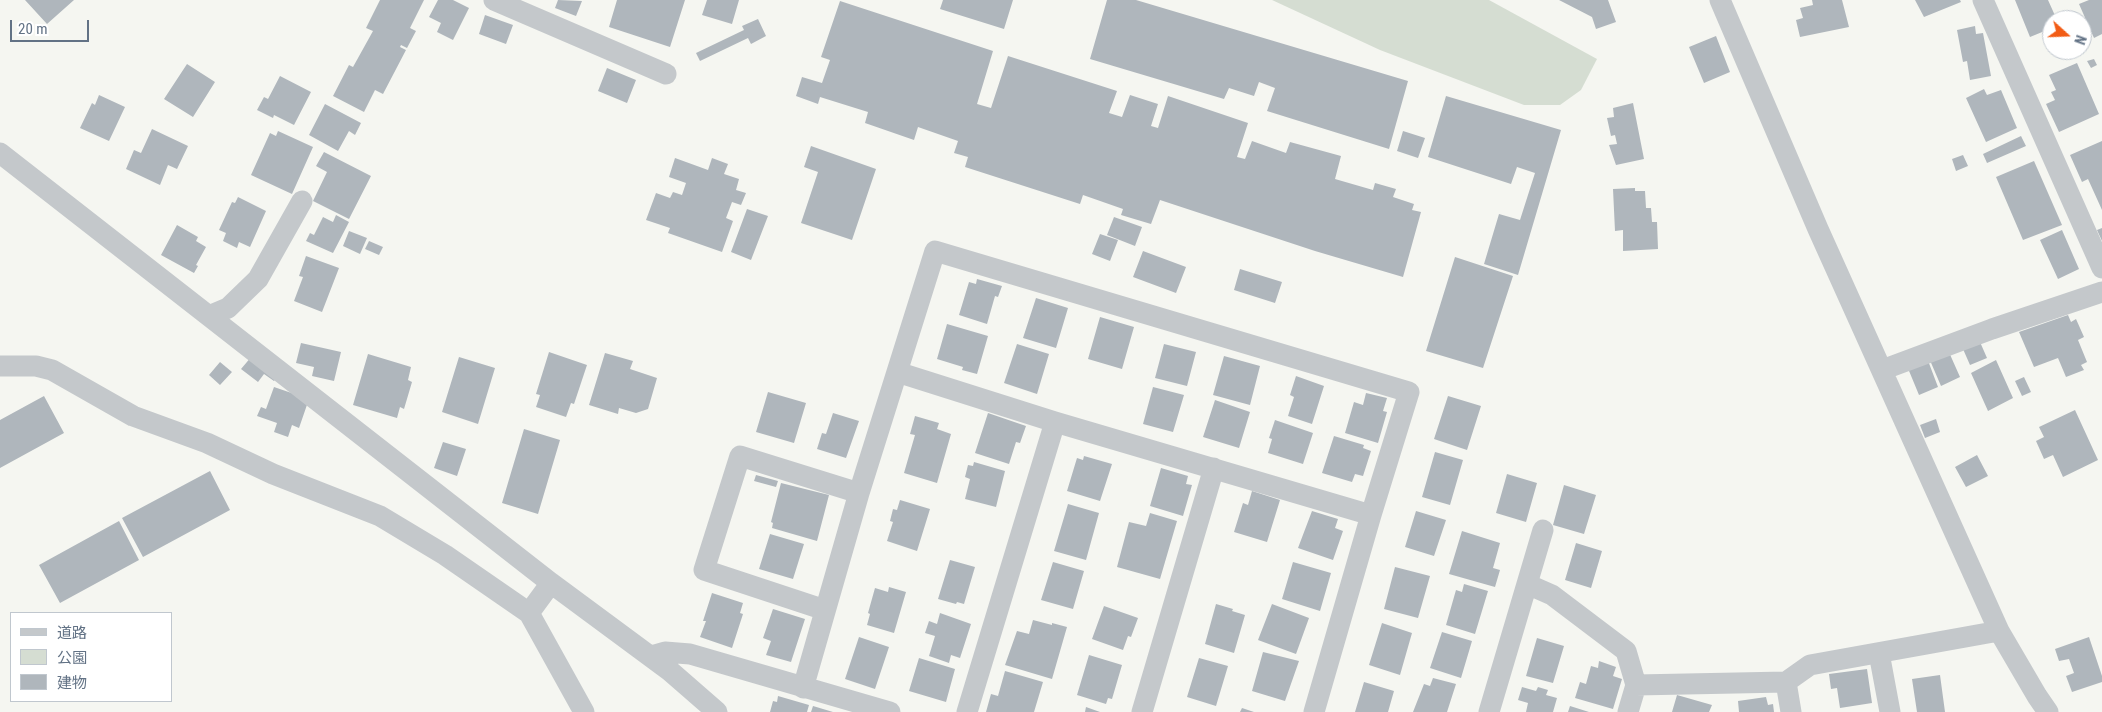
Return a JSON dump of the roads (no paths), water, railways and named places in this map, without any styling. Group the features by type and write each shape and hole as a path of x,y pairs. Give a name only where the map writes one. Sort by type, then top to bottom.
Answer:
{"street":[{"path":"494,0 666,74"},
{"path":"1720,0 1818,229 1999,632 2036,696 2048,712"},
{"path":"1983,0 2102,268"},
{"path":"0,153 551,583 651,656 717,712"},
{"path":"209,316 228,308 258,279 302,201"},
{"path":"804,688 859,493 935,251 1409,392 1314,712"},
{"path":"1882,370 1992,329 2102,292"},
{"path":"0,366 36,366 52,370 133,416 207,443 273,474 380,516 445,555 529,612 584,712"},
{"path":"897,372 1055,422 1371,515"},
{"path":"967,712 1055,422"},
{"path":"825,610 704,570 740,456 859,493"},
{"path":"1142,712 1214,468"},
{"path":"1489,712 1542,530"},
{"path":"529,612 551,583"},
{"path":"1527,584 1552,595 1626,652 1636,685 1628,712"},
{"path":"1636,685 1786,682 1810,665 1999,632"},
{"path":"651,656 665,652 690,654 890,712"},
{"path":"1879,653 1890,712"},
{"path":"1786,682 1791,712"}]}
